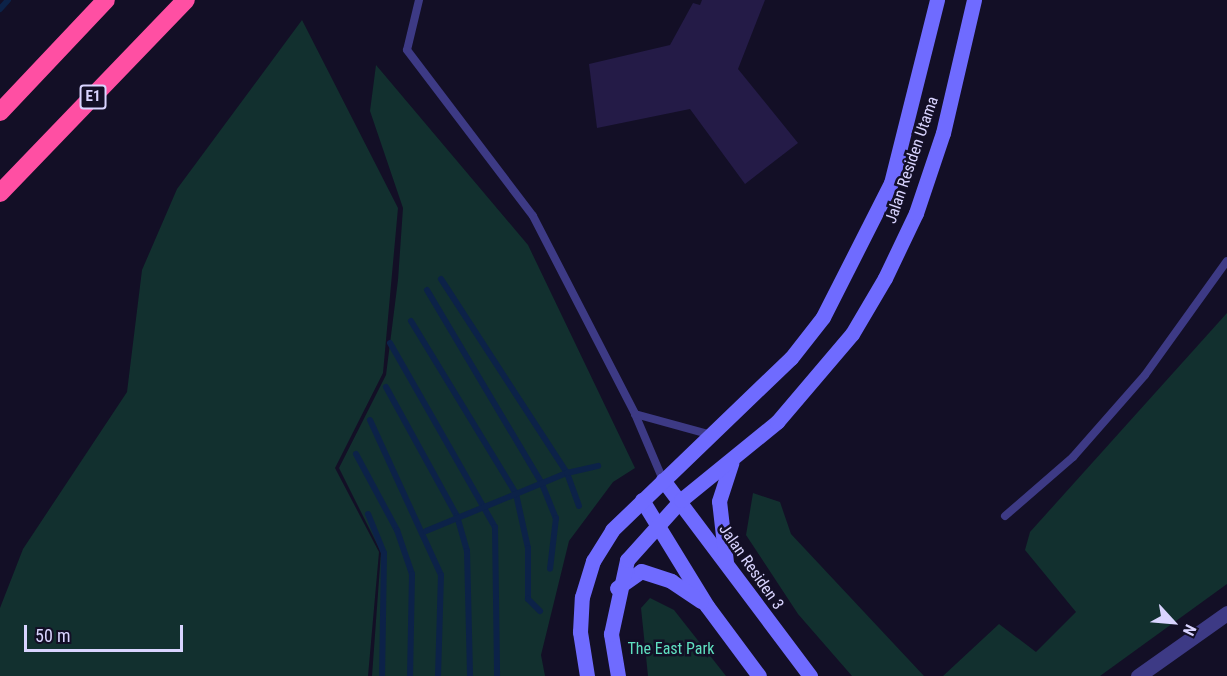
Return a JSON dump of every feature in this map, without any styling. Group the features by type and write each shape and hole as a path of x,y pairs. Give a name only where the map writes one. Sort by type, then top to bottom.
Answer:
{"highway":[{"path":"0,112 106,0"},
{"name":"E1","path":"0,193 186,0"}],"street":[{"name":"Jalan Residen Utama","path":"587,676 580,632 593,561 612,530 791,358 849,273 891,183 937,0"},
{"name":"Jalan Residen Utama","path":"618,676 611,634 617,588 627,560 681,500 777,422 822,372 852,334 885,278 915,213 943,133 974,0"},
{"path":"727,568 718,501 731,461"},
{"name":"Jalan Residen 3","path":"663,480 681,500 727,568 810,676"},
{"path":"642,500 707,606 759,676"},
{"path":"617,588 641,571 671,581 707,606"},
{"path":"1138,676 1227,613"}],"lane":[{"path":"419,0 407,50 533,216 635,414 663,480"},
{"path":"1005,516 1073,457 1138,383 1227,261"},
{"path":"635,414 713,435"}],"green space":[{"path":"302,20 398,208 383,373 335,468 379,552 368,676 0,676 0,608 23,549 127,392 142,270 177,189"},
{"path":"376,65 528,245 635,468 613,482 569,541 541,655 545,676 372,676 381,552 339,468 386,375 398,280 403,208 370,111"},
{"path":"1227,313 1227,584 1100,676 943,676 999,624 1036,652 1076,612 1025,550 1030,532"},
{"path":"753,493 780,502 791,534 924,676 852,676 798,614 746,535"},
{"name":"The East Park","path":"650,598 674,610 726,676 648,676 641,608"}],"building":[{"path":"702,0 765,0 738,69 798,143 745,184 690,109 597,128 589,64 670,45 693,3 700,5"}],"waterway":[{"path":"0,9 8,0"},
{"path":"441,279 567,473 579,506"},
{"path":"427,290 542,484 556,518 550,569"},
{"path":"411,321 516,494 528,548 528,599 540,611"},
{"path":"390,343 495,527 497,676"},
{"path":"386,387 457,516 467,551 470,676"},
{"path":"370,420 441,575 438,676"},
{"path":"356,454 397,530 412,574 410,676"},
{"path":"426,531 567,473 598,466"},
{"path":"368,514 384,553 382,676"}]}
